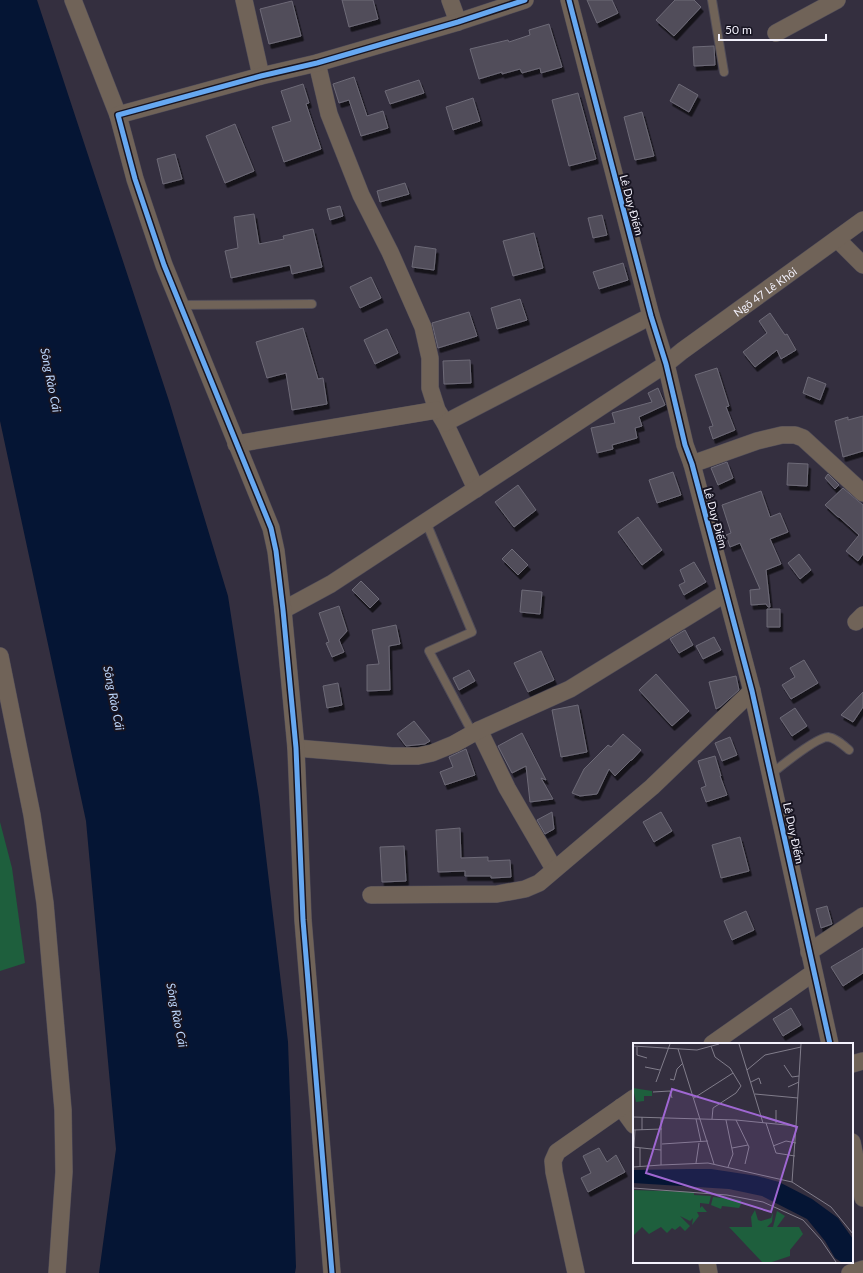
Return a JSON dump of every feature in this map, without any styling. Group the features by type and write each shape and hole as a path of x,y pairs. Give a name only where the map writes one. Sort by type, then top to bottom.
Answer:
{"street":[{"path":"73,0 118,115 135,180 164,265 271,528 276,551 296,748 303,920 332,1273"},
{"path":"244,0 261,76"},
{"path":"450,0 458,22"},
{"path":"118,115 261,76 317,63 458,22 525,0"},
{"name":"Lê Duy Điếm","path":"569,0 651,316 666,364 686,445 752,691 813,973 830,1043"},
{"path":"776,33 838,0"},
{"path":"317,63 329,114 361,196 390,252 423,327 430,358 430,388 441,416 476,489"},
{"name":"Ngõ 47 Lê Khôi","path":"283,610 331,584 666,364 863,220"},
{"path":"837,239 863,265"},
{"path":"236,444 441,416 651,316"},
{"path":"692,464 757,441 782,435 795,435 803,438 863,492"},
{"path":"296,748 392,756 418,756 432,752 454,744 476,732 570,689 726,593"},
{"path":"0,656 32,815 45,903 63,1110 64,1172 57,1273"},
{"path":"371,895 497,894 525,889 538,883 652,787 752,691"},
{"path":"476,732 554,869"},
{"path":"809,952 863,916"},
{"path":"713,1043 813,973"},
{"path":"853,1064 863,1061"},
{"path":"576,1273 554,1172 553,1161 557,1152 628,1103 633,1121"},
{"path":"853,1147 863,1198"},
{"path":"707,1263 709,1273"},
{"path":"850,1273 863,1269"}],"lane":[{"path":"712,0 724,72"},
{"path":"180,305 312,304"},
{"path":"426,522 472,632 429,650 476,732"},
{"path":"771,774 814,742 827,737 834,739 849,750"}],"green space":[{"path":"0,822 12,868 25,963 0,971"}],"water":[{"name":"Sông Rào Cái","path":"0,0 37,0 169,401 228,596 259,797 288,1042 295,1273 99,1273 116,1149 86,821 0,421"}],"building":[{"path":"342,0 373,0 378,19 349,27"},
{"path":"587,0 612,0 618,13 597,23"},
{"path":"675,0 694,0 701,7 674,36 656,20"},
{"path":"292,1 301,36 269,44 260,9"},
{"path":"549,24 562,67 541,73 540,68 522,73 520,69 502,74 502,72 479,79 470,49 508,40 509,42 530,35 529,30"},
{"path":"714,46 715,65 694,66 693,47"},
{"path":"354,77 367,116 383,111 388,128 361,136 349,100 339,103 333,84"},
{"path":"419,80 424,93 390,104 385,91"},
{"path":"303,84 309,103 306,104 321,149 284,162 272,127 291,121 281,91"},
{"path":"679,84 698,95 689,112 670,101"},
{"path":"578,93 596,159 569,166 552,100"},
{"path":"473,98 480,121 453,130 446,107"},
{"path":"642,112 654,156 635,160 624,117"},
{"path":"235,124 254,171 225,183 206,136"},
{"path":"175,154 182,179 163,184 157,159"},
{"path":"405,183 409,194 380,202 377,191"},
{"path":"340,206 343,216 330,220 327,209"},
{"path":"254,214 259,244 284,239 283,236 313,229 322,267 292,274 290,265 231,278 225,251 238,248 234,217"},
{"path":"602,215 607,235 593,238 588,218"},
{"path":"534,233 543,268 513,276 503,241"},
{"path":"415,246 436,249 434,270 412,267"},
{"path":"623,263 628,280 599,289 593,272"},
{"path":"371,277 381,298 360,308 350,287"},
{"path":"520,299 527,320 497,329 491,308"},
{"path":"469,312 477,336 438,348 432,323"},
{"path":"770,313 785,335 787,334 796,350 781,359 777,350 755,367 743,352 767,333 759,321"},
{"path":"303,328 318,379 323,378 327,404 292,410 286,373 267,378 256,342"},
{"path":"387,329 398,353 375,364 364,340"},
{"path":"470,360 471,383 444,384 443,361"},
{"path":"717,368 729,406 726,407 735,430 713,439 709,427 713,426 695,375"},
{"path":"808,377 826,384 820,400 803,393"},
{"path":"658,388 665,405 639,417 642,426 635,428 637,438 612,445 613,449 597,453 591,428 615,423 612,413 652,402 648,393"},
{"path":"863,416 863,451 843,457 835,421 848,417 848,420"},
{"path":"727,462 733,478 718,485 711,468"},
{"path":"788,463 808,464 807,486 787,485"},
{"path":"673,472 681,495 657,503 649,480"},
{"path":"828,474 839,485 835,489 825,478"},
{"path":"518,485 536,510 514,527 495,502"},
{"path":"843,488 863,505 863,554 858,561 846,551 859,535 825,505"},
{"path":"761,491 770,517 780,513 788,532 770,539 781,564 766,570 770,607 766,604 751,605 750,590 760,589 740,543 730,547 726,535 731,533 722,505"},
{"path":"638,517 662,550 642,565 618,532"},
{"path":"512,549 528,565 518,575 502,559"},
{"path":"799,554 811,570 800,579 788,563"},
{"path":"694,562 706,582 684,595 679,585 685,582 680,570"},
{"path":"361,581 379,599 370,608 352,590"},
{"path":"522,590 542,592 540,614 520,612"},
{"path":"339,606 347,631 339,640 344,652 332,657 326,643 329,642 319,613"},
{"path":"767,609 780,609 780,627 767,627"},
{"path":"396,625 400,644 389,646 390,690 367,691 367,665 379,664 372,630"},
{"path":"685,630 693,645 679,653 670,639"},
{"path":"714,637 721,650 703,659 696,646"},
{"path":"541,651 554,680 528,692 514,663"},
{"path":"804,660 818,683 791,699 782,685 795,677 790,668"},
{"path":"469,670 475,681 459,690 453,678"},
{"path":"656,674 689,711 672,726 639,690"},
{"path":"736,676 739,690 716,709 709,682"},
{"path":"338,683 342,705 327,708 323,686"},
{"path":"863,692 863,707 853,722 841,715"},
{"path":"578,705 587,752 561,757 552,710"},
{"path":"795,708 807,726 792,736 780,718"},
{"path":"414,721 430,741 425,744 406,746 397,734"},
{"path":"522,733 546,780 541,778 553,799 530,802 526,766 512,773 498,746"},
{"path":"623,734 641,750 615,776 609,769 597,794 580,796 572,793 584,769 608,745 611,747"},
{"path":"730,737 737,755 722,761 715,743"},
{"path":"466,749 475,775 445,785 440,772 453,767 449,757"},
{"path":"715,756 727,795 706,802 701,788 706,786 698,761"},
{"path":"552,812 554,829 545,834 537,820"},
{"path":"661,812 672,831 654,842 643,822"},
{"path":"460,828 461,858 488,857 488,861 510,860 511,877 491,878 491,876 465,876 465,871 438,872 436,830"},
{"path":"740,837 749,871 721,878 712,845"},
{"path":"404,846 406,881 382,882 380,847"},
{"path":"827,906 832,924 821,928 816,909"},
{"path":"746,911 754,930 732,940 724,921"},
{"path":"863,948 863,973 843,986 831,967"},
{"path":"791,1008 801,1025 783,1036 773,1019"},
{"path":"599,1148 607,1162 616,1155 625,1172 588,1192 581,1178 591,1173 583,1156"}],"cycle path":[{"path":"332,1273 303,920 296,748 276,551 271,528 164,265 135,179 118,115 261,76 317,63 458,22 525,0"},
{"path":"569,0 651,316 666,364 685,445 692,464 752,691 830,1043"}]}
